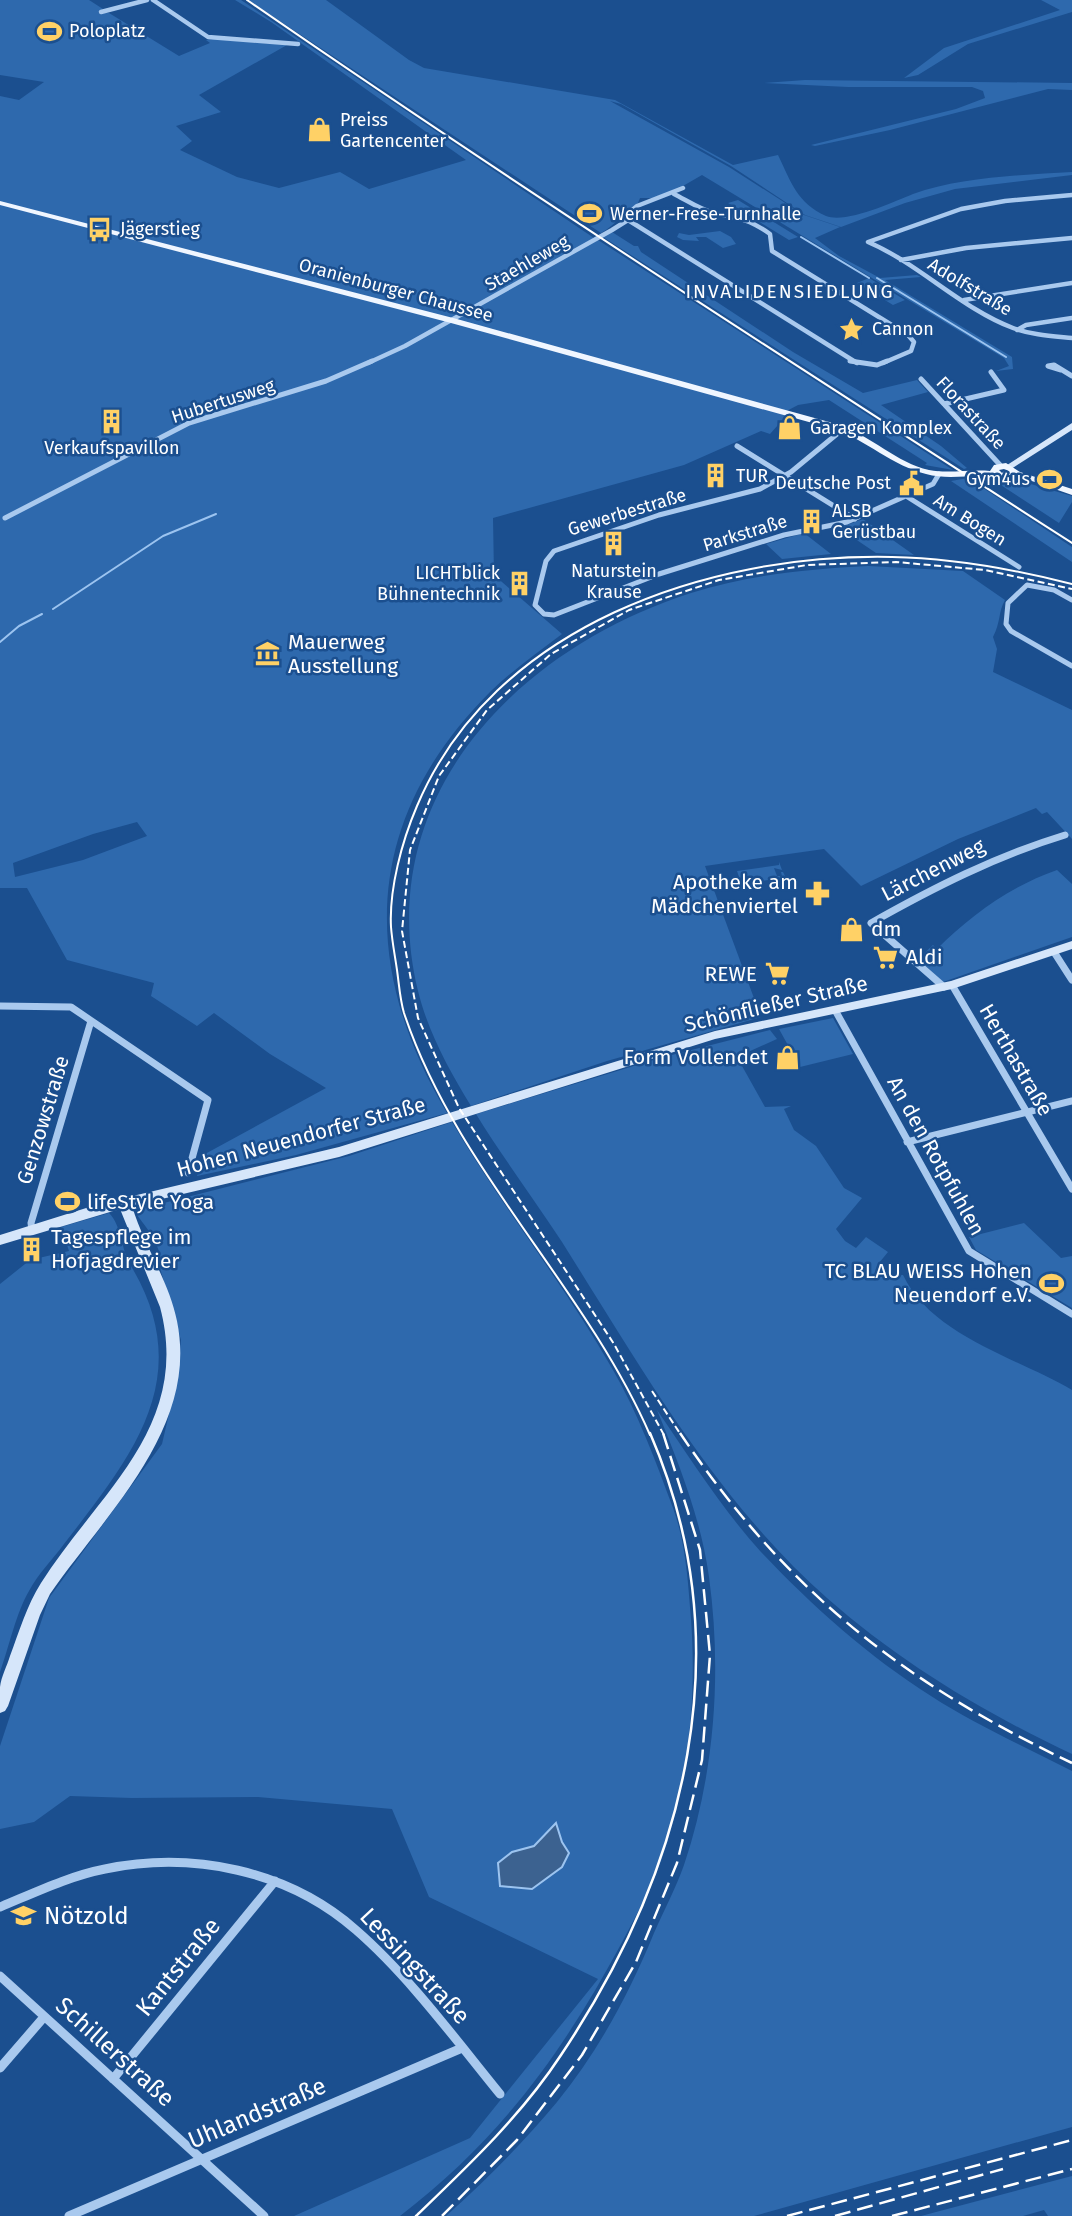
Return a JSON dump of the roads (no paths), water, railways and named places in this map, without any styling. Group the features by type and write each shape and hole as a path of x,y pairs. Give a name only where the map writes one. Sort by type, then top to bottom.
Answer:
{"main road":[{"name":"Oranienburger Chaussee","path":"0,203 454,321 843,429 918,469 958,475 1003,470 1072,492"},
{"path":"1003,470 1072,426"},
{"name":"Schönfließer Straße","path":"489,1105 715,1035 948,986 1072,945"},
{"name":"Hohen Neuendorfer Straße","path":"0,1240 125,1203 190,1180 339,1152 489,1105"},
{"path":"0,1706 44,1589 139,1462 159,1424 167,1401 174,1363 172,1324 159,1283 125,1203"}],"street":[{"path":"139,0 101,12 147,0"},
{"path":"154,1 208,37 298,44"},
{"name":"Staehleweg","path":"454,321 628,220 631,211 639,205 674,194 683,188"},
{"path":"628,220 852,362 865,365 883,364 912,349 914,342 908,335 773,252 770,247 771,237 764,229 743,218 712,213 674,194"},
{"name":"Adolfstraße","path":"1072,195 981,205 868,242 1017,330 1072,338"},
{"path":"901,260 966,248 1072,238"},
{"path":"964,300 1072,283"},
{"path":"1017,330 1026,325 1072,318"},
{"name":"Hubertusweg","path":"5,518 176,429 326,381 454,321"},
{"path":"1060,370 1072,376"},
{"path":"944,404 1004,393 991,372"},
{"name":"Florastraße","path":"921,379 1003,470"},
{"name":"Gewerbestraße","path":"555,615 544,614 534,604 546,559 554,551 657,515 760,489 787,475 843,429"},
{"path":"737,446 855,519"},
{"name":"Parkstraße","path":"555,615 659,574 783,535 855,519 934,483 938,473"},
{"name":"Am Bogen","path":"906,496 1019,567"},
{"path":"1072,600 1054,590 1030,584 1008,603 1007,628 1072,666"},
{"name":"Lärchenweg","path":"948,986 871,923 973,868 1024,847 1065,835"},
{"path":"1054,952 1072,980"},
{"name":"Herthastraße","path":"948,986 1072,1189"},
{"path":"0,1006 71,1007 208,1100 190,1180"},
{"name":"An den Rotpfuhlen","path":"835,1010 969,1251 1072,1314"},
{"name":"Genzowstraße","path":"32,1230 31,1223 91,1021"},
{"path":"907,1142 1072,1101"},
{"name":"Lessingstraße","path":"0,1907 86,1874 145,1863 214,1865 275,1881 329,1909 365,1938 500,2094"},
{"name":"Kantstraße","path":"113,2079 275,1881"},
{"name":"Schillerstraße","path":"0,1976 264,2216"},
{"path":"0,2068 44,2017"},
{"name":"Uhlandstraße","path":"69,2216 462,2048"}],"waterway":[{"path":"801,237 869,278"},
{"path":"877,278 1006,357"},
{"path":"53,609 163,536 216,514"},
{"path":"0,642 19,626 42,614"}],"tram line":[{"path":"247,0 554,207 1072,543"},
{"path":"650,1435 623,1380 591,1328 455,1124 427,1070 404,1013 392,938 391,912 398,865 417,806 452,743 497,691 552,647 614,612 681,587 751,569 822,559 892,557 983,565 1072,584"},
{"path":"416,2216 511,2120 561,2055 605,1983 641,1909 669,1833 687,1754 696,1675 693,1595 678,1514 650,1433"}],"railway":[{"path":"663,1433 614,1344 459,1108 418,1018 402,931 410,850 439,776 487,710 551,654 629,610 719,580 807,565 896,562 985,570 1072,589"},
{"path":"652,1391 681,1435"},
{"path":"442,2216 517,2140 582,2055 636,1962 677,1863 702,1760 710,1655 700,1550 663,1433"},
{"path":"680,1433 720,1489 762,1540 852,1627 901,1665 954,1699 1072,1763"},
{"path":"787,2216 1072,2140"},
{"path":"835,2216 1003,2169"},
{"path":"892,2216 1072,2169"}],"place":[{"name":"Poloplatz","path":"49,31"},
{"name":"Preiss Gartencenter","path":"320,130"},
{"name":"Werner-Frese-Turnhalle","path":"590,214"},
{"name":"Jägerstieg","path":"100,229"},
{"name":"Cannon","path":"852,329"},
{"name":"Verkaufspavillon","path":"112,421"},
{"name":"Garagen Komplex","path":"790,428"},
{"name":"TUR","path":"716,476"},
{"name":"Gym4us","path":"1050,479"},
{"name":"Deutsche Post","path":"911,483"},
{"name":"ALSB Gerüstbau","path":"812,521"},
{"name":"Naturstein Krause","path":"614,544"},
{"name":"LICHTblick Bühnentechnik","path":"520,583"},
{"name":"Mauerweg Ausstellung","path":"268,654"},
{"name":"Apotheke am Mädchenviertel","path":"818,894"},
{"name":"dm","path":"851,929"},
{"name":"Aldi","path":"886,957"},
{"name":"REWE","path":"777,974"},
{"name":"Form Vollendet","path":"788,1057"},
{"name":"lifeStyle Yoga","path":"67,1202"},
{"name":"Tagespflege im Hofjagdrevier","path":"31,1249"},
{"name":"TC BLAU WEISS Hohen Neuendorf e.V.","path":"1052,1283"},
{"name":"Nötzold","path":"24,1916"}],"district":[{"name":"INVALIDENSIEDLUNG","path":"790,291"}]}
